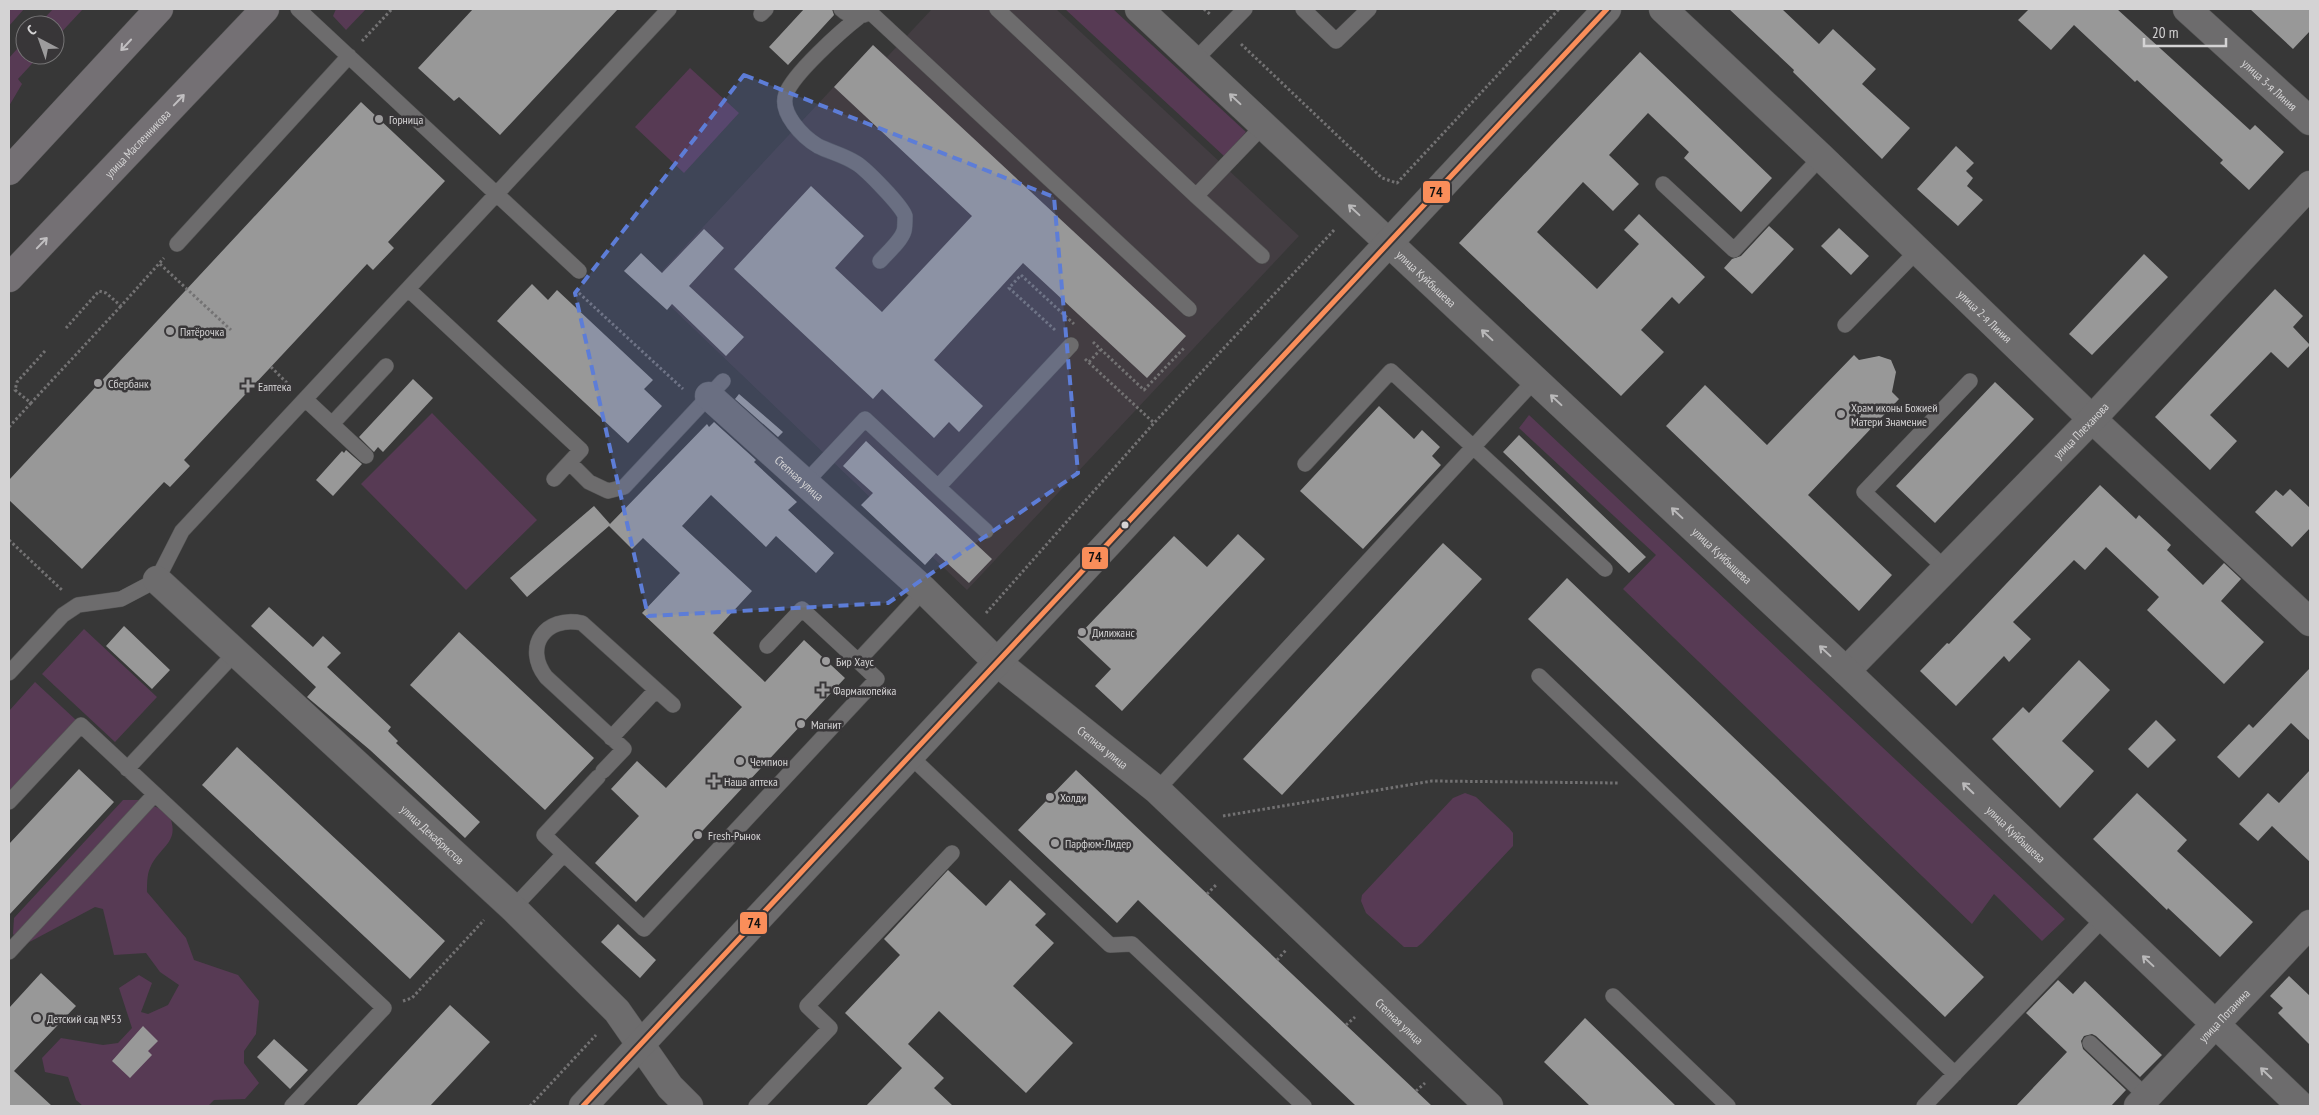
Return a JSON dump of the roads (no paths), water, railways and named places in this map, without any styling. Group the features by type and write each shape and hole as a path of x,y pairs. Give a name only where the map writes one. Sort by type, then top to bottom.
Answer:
{"main road":[{"path":"9,171 159,9"},
{"name":"улица Масленникова","path":"9,278 265,9"}],"street":[{"name":"улица Куйбышева","path":"1139,9 1846,671 2301,1106"},
{"path":"583,1106 1607,9"},
{"name":"улица 2-я Линия","path":"1663,9 1821,157 2092,419 2310,622"},
{"name":"улица 3-я Линия","path":"2187,9 2310,121"},
{"name":"улица Плеханова","path":"1846,671 2092,419 2310,185"},
{"name":"Степная улица","path":"711,394 924,590 998,663 1157,790 1489,1106"},
{"name":"улица Декабристов","path":"157,580 509,903 617,1011 670,1087 689,1106"},
{"name":"улица Потанина","path":"2143,1102 2310,924"}],"lane":[{"path":"298,9 579,271"},
{"path":"9,673 63,615 78,605 121,599 157,580 182,531 669,9"},
{"path":"841,9 846,14 869,13 1188,309"},
{"path":"997,9 1262,256"},
{"path":"1194,61 1245,9"},
{"path":"1303,9 1336,41 1368,9"},
{"path":"869,13 838,33 801,74 786,94 786,111 796,127 818,145 836,152 857,164 893,199 904,216 904,233 880,261"},
{"path":"177,244 348,56"},
{"path":"1196,196 1263,126"},
{"path":"1663,184 1734,250 1821,157"},
{"path":"1845,325 1918,250"},
{"path":"408,289 582,450 554,479"},
{"path":"938,487 1071,345"},
{"path":"332,424 386,366"},
{"path":"1305,464 1391,371 1605,569"},
{"path":"1157,790 1535,380"},
{"path":"1946,569 1864,492 1970,381"},
{"path":"570,463 589,482 608,491 624,487 711,394"},
{"path":"305,399 366,456"},
{"path":"805,482 864,419 986,531"},
{"path":"858,661 924,590"},
{"path":"672,705 582,623 571,620 559,622 549,627 542,635 537,646 536,657 546,677 624,749 544,835 644,929 877,679 802,609 767,646"},
{"path":"127,768 236,652"},
{"path":"1539,676 1955,1074"},
{"path":"611,738 656,690"},
{"path":"9,802 81,725 384,1008 292,1106"},
{"path":"910,756 1110,945 1132,944 1304,1106"},
{"path":"9,952 155,794"},
{"path":"756,1106 830,1028 807,1006 952,852"},
{"path":"509,903 564,854"},
{"path":"1924,1106 2104,918"},
{"path":"1613,996 1728,1106"},
{"path":"2090,1043 2143,1102"},
{"path":"2301,1106 2310,1096"}],"place":[{"name":"Горница","path":"379,119"},
{"name":"Пятёрочка","path":"170,331"},
{"name":"Сбербанк","path":"98,383"},
{"name":"Еаптека","path":"248,386"},
{"name":"Храм иконы Божией Матери Знамение","path":"1841,414"},
{"name":"Дилижанс","path":"1082,632"},
{"name":"Бир Хаус","path":"826,661"},
{"name":"Фармакопейка","path":"823,690"},
{"name":"Магнит","path":"801,724"},
{"name":"Чемпион","path":"740,761"},
{"name":"Наша аптека","path":"714,781"},
{"name":"Холди","path":"1050,797"},
{"name":"Fresh-Рынок","path":"698,835"},
{"name":"Парфюм-Лидер","path":"1055,843"},
{"name":"Детский сад №53","path":"37,1018"}]}
